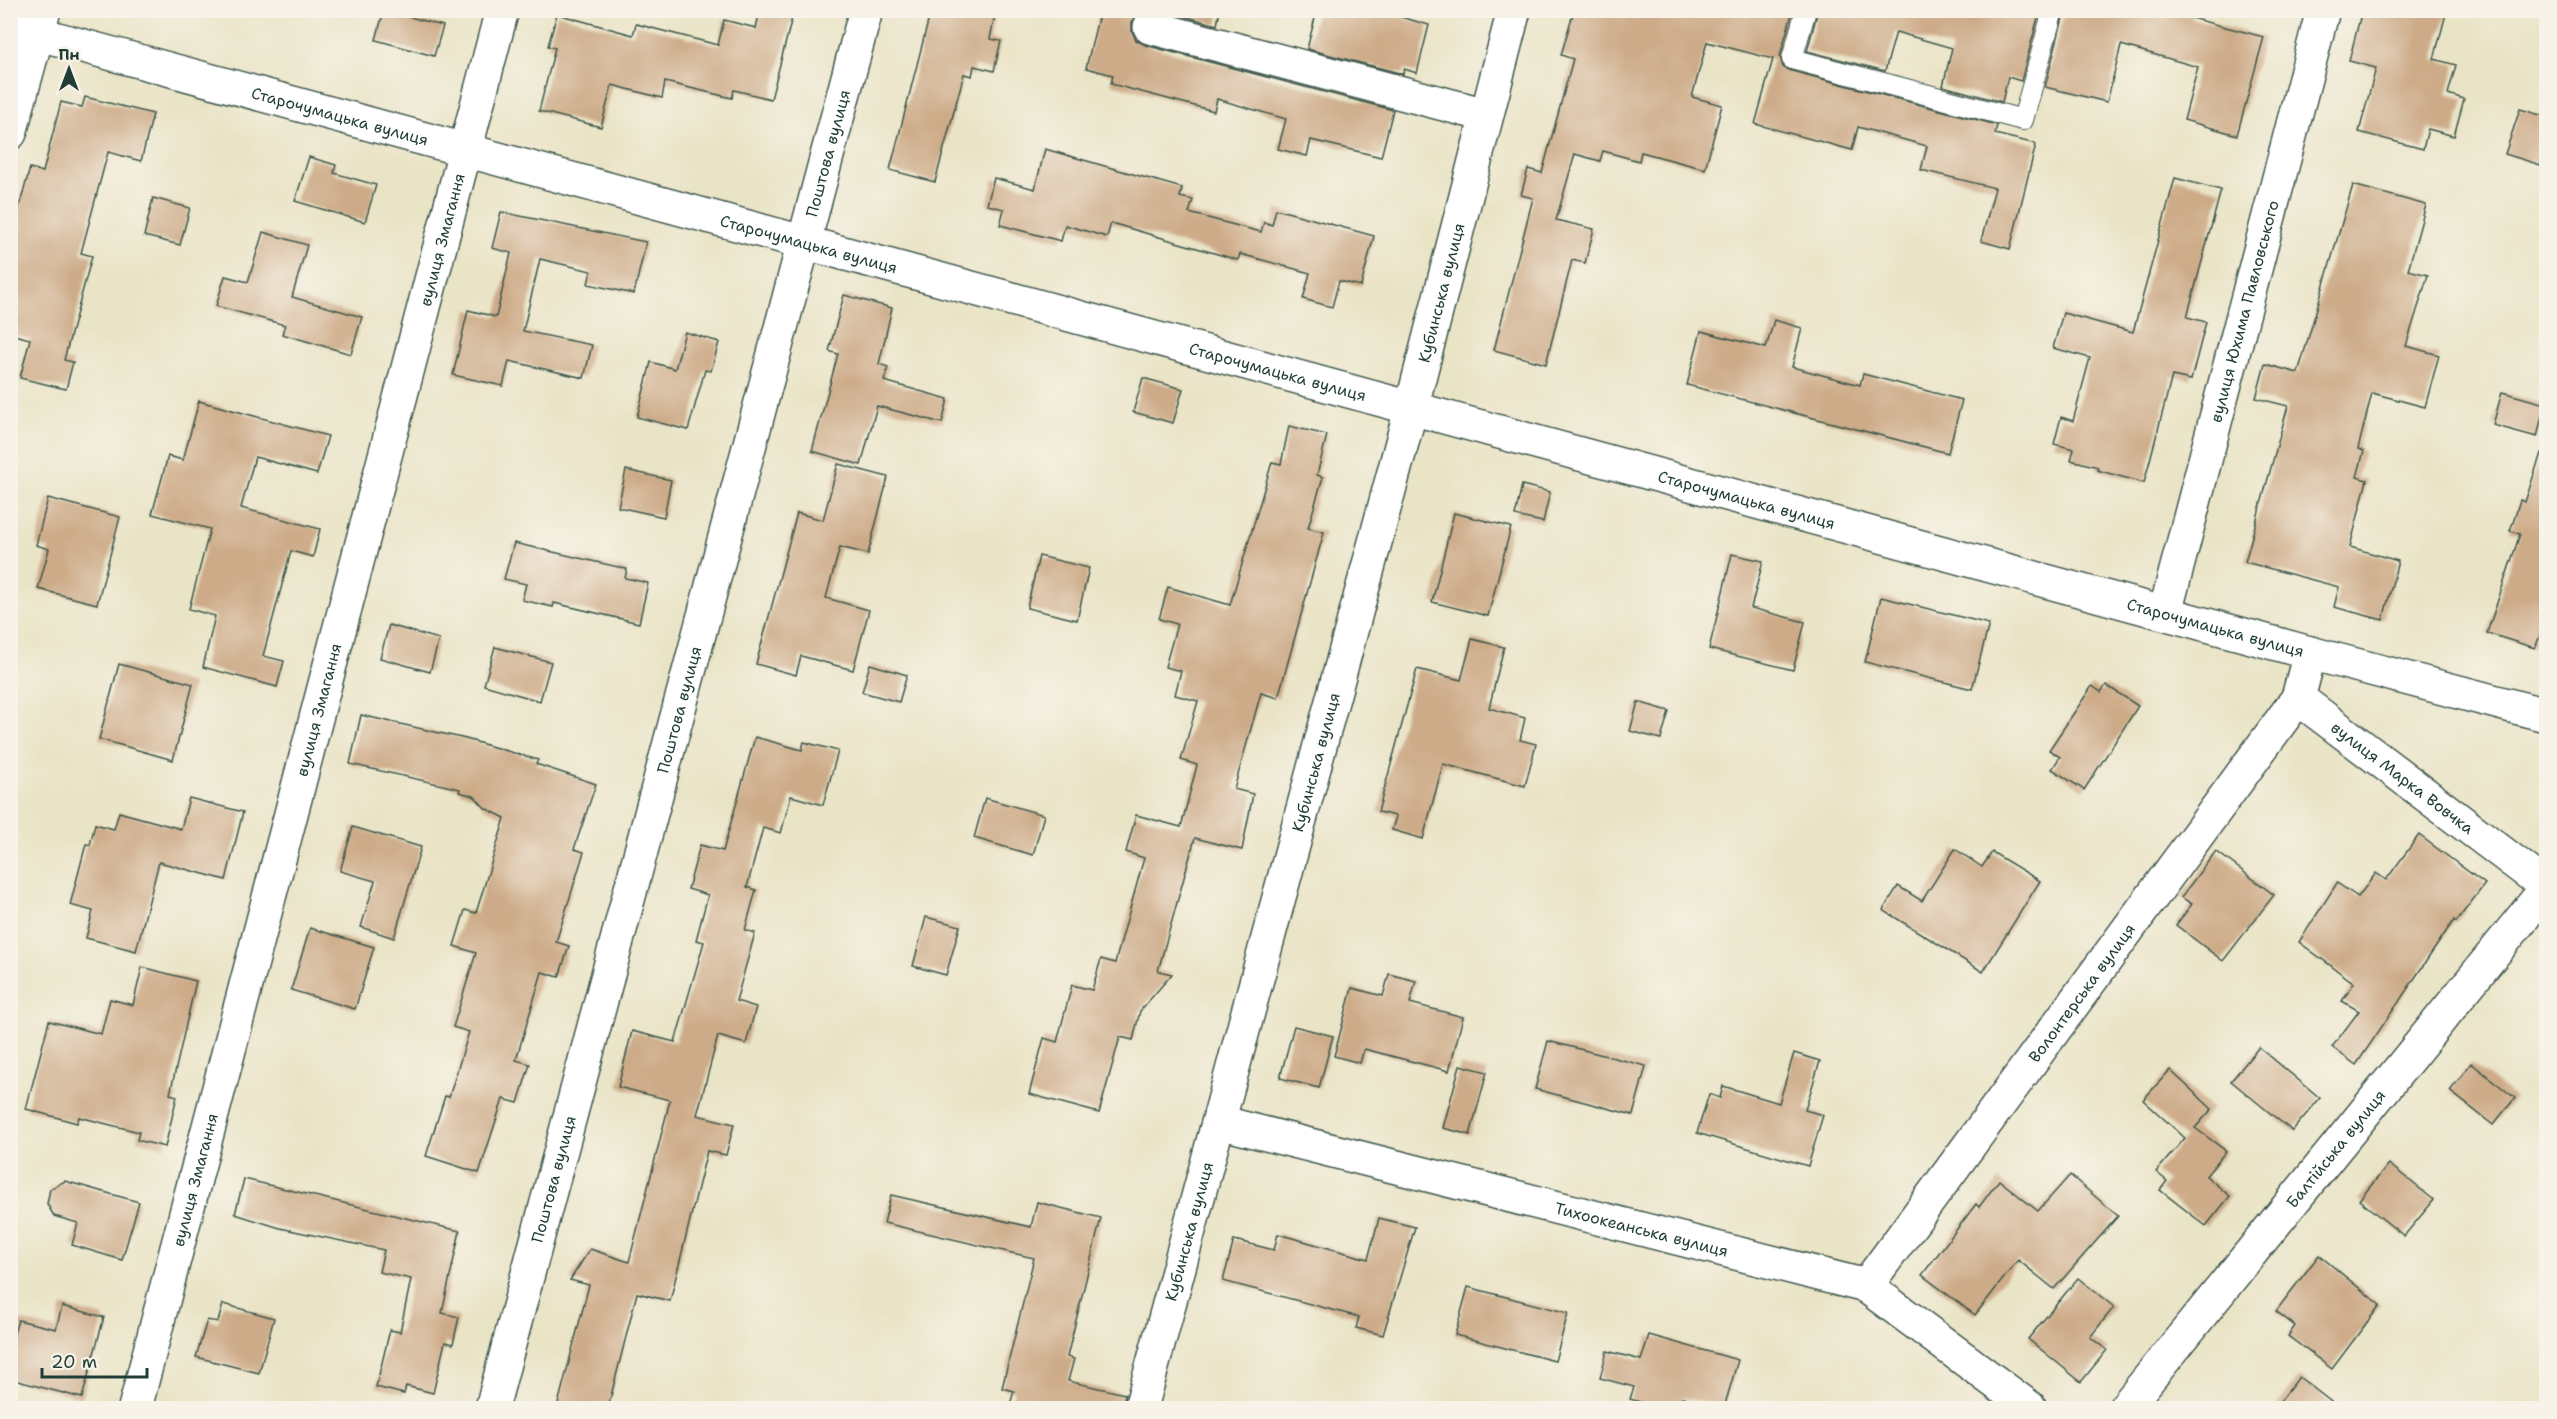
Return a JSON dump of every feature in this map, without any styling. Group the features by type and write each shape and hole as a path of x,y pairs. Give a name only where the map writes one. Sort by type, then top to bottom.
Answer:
{"street":[{"name":"вулиця Змагання","path":"135,1408 502,10"},
{"name":"Поштова вулиця","path":"492,1408 866,10"},
{"name":"Кубинська вулиця","path":"1141,1408 1411,409 1514,10"},
{"name":"вулиця Юхима Павловського","path":"2165,613 2323,10"},
{"name":"Старочумацька вулиця","path":"31,24 464,150 802,243 2310,653 2547,715"},
{"path":"10,134 31,24"},
{"path":"1149,27 1486,115"},
{"path":"2298,698 2310,653"},
{"name":"вулиця Марка Вовчка","path":"2298,698 2547,887"},
{"name":"Волонтерська вулиця","path":"1866,1287 2298,698"},
{"name":"Балтійська вулиця","path":"2125,1408 2547,887"},
{"name":"Тихоокеанська вулиця","path":"1219,1122 1866,1287 2030,1408"}],"lane":[{"path":"1806,10 1792,59 2023,120 2053,10"}],"building":[{"path":"384,10 443,26 434,56 376,40"},
{"path":"760,10 794,10 771,99 734,90 732,98 665,82 662,98 612,85 601,127 539,111 555,48 548,46 557,14 633,35 636,24 718,45 724,20 756,28"},
{"path":"931,10 996,10 990,39 1001,41 994,71 974,66 972,76 964,74 935,182 890,170"},
{"path":"1100,10 1142,10 1132,22 1132,31 1136,40 1145,45 1393,110 1381,157 1311,140 1307,156 1278,149 1286,119 1217,99 1214,111 1111,84 1113,75 1086,68"},
{"path":"1161,10 1220,10 1217,25"},
{"path":"1317,10 1376,10 1429,25 1417,73 1404,69 1403,74 1307,49"},
{"path":"1574,10 1793,10 1780,56 1783,67 1788,70 1997,125 1995,134 2036,144 2010,249 1981,241 1995,188 1921,170 1927,146 1858,127 1852,150 1755,124 1773,59 1707,42 1692,97 1722,105 1705,169 1641,152 1639,161 1603,151 1600,161 1575,154 1556,220 1594,229 1585,263 1572,260 1546,364 1494,350 1533,198 1521,195 1528,169 1542,173 1573,59 1561,55"},
{"path":"1818,10 2040,10 2021,81 2008,77 2002,102 1943,86 1952,48 1896,32 1885,71 1807,51"},
{"path":"2065,10 2193,10 2191,18 2264,37 2237,135 2184,120 2198,67 2121,45 2107,102 2045,87"},
{"path":"2362,10 2447,10 2434,59 2456,65 2448,94 2464,99 2454,136 2428,129 2423,149 2359,132 2376,68 2349,61"},
{"path":"85,97 153,114 141,161 108,152 81,253 92,256 64,360 73,362 66,389 20,378 30,339 10,334 10,240 30,168 43,172 61,102 82,107"},
{"path":"2520,109 2547,117 2547,167 2505,154"},
{"path":"1045,149 1182,188 1180,197 1193,200 1189,213 1261,232 1264,222 1272,225 1276,209 1374,236 1361,286 1339,281 1332,307 1303,299 1310,273 1240,254 1238,260 1111,223 1107,237 1065,225 1061,241 1000,225 1004,209 987,205 994,178 1035,189"},
{"path":"309,157 336,165 334,173 376,185 365,222 295,201"},
{"path":"2175,178 2221,190 2187,317 2206,322 2191,380 2172,376 2144,483 2071,460 2074,449 2054,444 2061,417 2073,421 2090,358 2053,348 2063,313 2133,332"},
{"path":"2353,185 2426,205 2408,270 2428,275 2406,346 2439,355 2425,407 2372,393 2358,449 2364,451 2357,477 2367,480 2350,547 2398,561 2383,620 2334,607 2339,587 2245,562 2288,406 2256,398 2265,364 2298,373"},
{"path":"153,198 190,208 180,245 144,236"},
{"path":"501,212 646,242 634,294 588,284 591,271 540,259 523,331 592,345 584,378 509,361 503,386 453,375 468,310 496,317 511,253 492,248"},
{"path":"263,232 307,245 292,297 362,317 351,354 282,334 285,325 216,306 225,276 248,282"},
{"path":"844,295 892,308 879,364 888,367 884,381 948,399 942,423 877,406 861,465 812,451 838,354 829,351"},
{"path":"1774,320 1802,328 1792,367 1860,385 1863,374 1962,400 1948,453 1687,385 1701,331 1766,348"},
{"path":"685,332 719,342 711,371 705,370 688,430 637,417 651,362 675,369"},
{"path":"1143,378 1183,389 1173,423 1133,412"},
{"path":"2502,392 2545,404 2537,437 2493,425"},
{"path":"199,401 328,436 317,474 255,457 241,508 320,529 313,557 291,551 263,656 284,661 277,687 203,667 215,616 189,609 210,529 152,514 168,456 183,460"},
{"path":"1289,426 1327,435 1317,475 1323,477 1308,528 1324,532 1278,698 1261,693 1234,789 1253,794 1242,850 1195,838 1158,971 1172,974 1140,1011 1133,1040 1120,1037 1099,1113 1029,1094 1044,1038 1057,1042 1072,985 1092,990 1101,959 1115,963 1144,858 1126,852 1136,815 1181,827 1197,765 1181,760 1198,701 1175,695 1181,671 1165,667 1177,624 1159,619 1168,587 1230,605 1272,462 1281,464"},
{"path":"2541,453 2547,453 2547,634 2541,633 2535,648 2487,633 2520,534 2510,531 2520,500 2525,502"},
{"path":"838,464 888,477 868,554 840,547 826,598 869,610 853,670 801,656 796,675 756,664 797,513 823,520"},
{"path":"626,470 671,480 664,517 618,507"},
{"path":"1522,485 1550,492 1543,522 1515,516"},
{"path":"48,498 120,517 97,604 38,589 49,549 36,545"},
{"path":"1454,513 1511,527 1488,616 1432,602"},
{"path":"514,543 627,569 625,578 648,583 639,623 554,603 553,607 522,600 526,584 504,579"},
{"path":"1732,554 1763,561 1751,608 1805,622 1793,670 1709,649"},
{"path":"1039,556 1089,568 1077,620 1027,608"},
{"path":"1881,597 1989,624 1972,689 1865,662"},
{"path":"389,625 439,639 430,672 380,658"},
{"path":"1472,639 1504,647 1489,708 1525,718 1520,740 1536,744 1525,786 1443,764 1423,839 1392,830 1396,816 1378,812 1417,669 1461,680"},
{"path":"495,647 551,662 540,701 484,685"},
{"path":"119,664 193,684 173,760 99,739"},
{"path":"870,664 907,675 899,702 862,692"},
{"path":"2106,685 2138,706 2084,790 2052,769 2060,757 2049,750 2092,686 2101,692"},
{"path":"1638,702 1669,711 1661,739 1630,731"},
{"path":"361,715 466,739 538,760 536,764 596,784 574,849 584,852 556,942 569,946 559,977 542,972 516,1060 530,1064 518,1103 503,1099 479,1173 426,1156 445,1096 449,1097 469,1032 453,1027 476,953 454,946 465,910 476,913 505,818 485,808 474,796 459,792 460,789 350,764"},
{"path":"755,737 802,750 804,742 838,751 823,805 791,796 781,833 763,828 747,887 756,890 745,930 755,933 736,1001 756,1007 746,1044 718,1036 697,1115 734,1124 726,1155 707,1151 670,1301 637,1293 608,1408 557,1408 589,1285 570,1280 590,1249 629,1262 670,1100 618,1087 632,1031 675,1042 704,942 696,940 708,895 688,889 700,845 723,851"},
{"path":"189,798 243,812 226,880 159,862 136,951 86,938 93,911 70,905 86,844 90,845 95,824 114,829 119,812 181,829"},
{"path":"985,798 1044,815 1033,855 974,838"},
{"path":"353,827 421,847 394,938 361,927 375,881 340,871"},
{"path":"2419,835 2485,884 2456,922 2454,920 2356,1065 2332,1047 2359,1011 2342,1001 2354,983 2299,942 2337,883 2358,897 2376,873 2386,880"},
{"path":"1955,849 1982,867 1992,852 2040,881 1983,972 1883,910 1898,886 1922,901"},
{"path":"2216,851 2274,895 2223,961 2176,925 2192,904 2181,897"},
{"path":"926,917 960,926 946,975 913,966"},
{"path":"310,928 374,947 355,1009 291,990"},
{"path":"142,967 196,981 170,1094 177,1096 165,1147 137,1140 139,1132 79,1117 77,1123 26,1109 49,1021 101,1034 110,999 133,1005"},
{"path":"1389,974 1416,981 1410,1003 1463,1017 1449,1071 1364,1049 1360,1063 1334,1056 1352,988 1383,996"},
{"path":"1294,1026 1333,1036 1319,1088 1280,1078"},
{"path":"1548,1041 1646,1066 1633,1115 1535,1089"},
{"path":"2259,1047 2320,1098 2292,1131 2231,1081"},
{"path":"1794,1053 1820,1061 1805,1110 1823,1115 1808,1166 1697,1133 1709,1094 1720,1098 1723,1086 1779,1103"},
{"path":"2471,1063 2515,1098 2493,1125 2450,1091"},
{"path":"1460,1065 1487,1072 1470,1135 1443,1128"},
{"path":"2170,1070 2212,1109 2195,1128 2226,1151 2206,1176 2230,1196 2206,1226 2160,1190 2167,1181 2156,1172 2185,1138 2143,1100"},
{"path":"2389,1164 2434,1200 2404,1236 2359,1200"},
{"path":"2070,1175 2118,1216 2054,1289 2018,1260 1975,1315 1922,1275 1976,1204 1979,1207 1999,1180 2038,1211"},
{"path":"244,1179 460,1231 442,1313 459,1317 453,1344 445,1342 433,1393 406,1386 404,1394 376,1387 390,1330 400,1332 411,1279 379,1272 384,1250 280,1228 235,1214"},
{"path":"65,1181 139,1202 122,1260 72,1245 78,1223 54,1216 47,1204 50,1189"},
{"path":"891,1195 1031,1227 1037,1202 1101,1218 1067,1357 1074,1359 1068,1381 1125,1394 1123,1408 1009,1408 1014,1391 1002,1388 1034,1258 884,1223"},
{"path":"1379,1218 1415,1227 1383,1335 1356,1328 1359,1317 1223,1281 1234,1240 1274,1250 1278,1234 1368,1259"},
{"path":"2319,1255 2380,1305 2332,1369 2288,1336 2295,1326 2276,1311"},
{"path":"2078,1278 2114,1307 2090,1337 2107,1350 2081,1382 2028,1339"},
{"path":"1468,1287 1568,1313 1555,1361 1455,1335"},
{"path":"223,1304 274,1318 259,1373 196,1357 207,1320 218,1322"},
{"path":"62,1306 104,1317 82,1398 10,1379 10,1347 18,1320 56,1329"},
{"path":"1649,1335 1738,1360 1724,1408 1682,1397 1678,1408 1642,1408 1644,1403 1630,1399 1634,1387 1600,1378 1607,1351 1641,1360"},
{"path":"2299,1377 2339,1408 2275,1408"}]}
